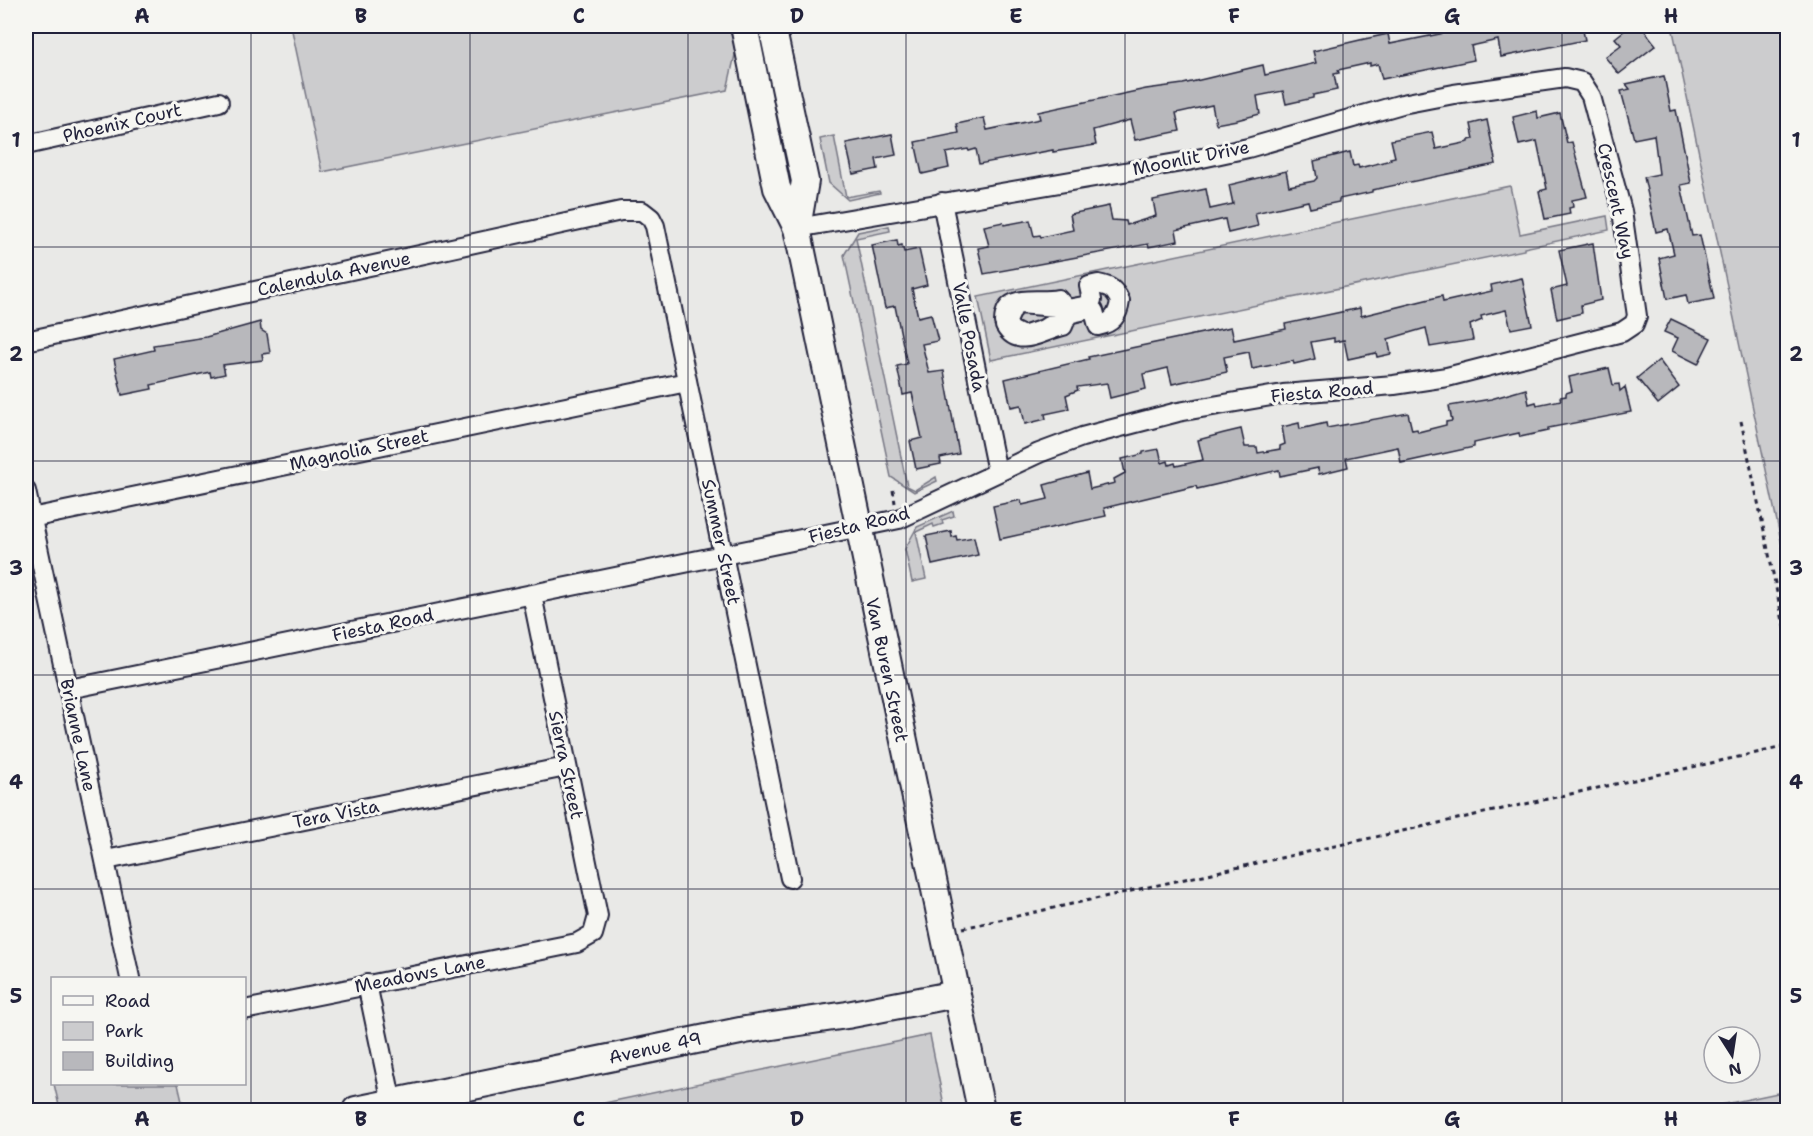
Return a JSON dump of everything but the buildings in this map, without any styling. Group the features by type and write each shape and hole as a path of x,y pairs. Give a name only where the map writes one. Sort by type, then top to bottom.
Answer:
{"street":[{"name":"Van Buren Street","path":"744,26 777,188 797,228 942,932 981,1110"},
{"name":"Van Buren Street","path":"772,26 805,182 797,228"},
{"name":"Moonlit Drive","path":"797,228 1248,148 1362,114 1454,94 1565,78 1582,82"},
{"name":"Crescent Way","path":"1582,82 1592,96 1620,200 1637,308 1634,324"},
{"name":"Phoenix Court","path":"26,145 219,102"},
{"name":"Valle Posada","path":"942,202 997,472"},
{"name":"Calendula Avenue","path":"26,341 621,212 642,211"},
{"name":"Summer Street","path":"642,211 655,226 790,878"},
{"path":"1098,284 1107,285 1120,301 1114,319 1098,326 1094,311 1090,309 1068,314 1063,326 1028,338 1016,337 1005,326 1008,325 1016,334 1023,336 1055,324 1059,320 1056,307 1045,306 1019,304 1014,306 1007,321 1004,322 1007,308 1019,300 1043,302 1058,299 1067,309 1089,305 1092,300 1089,286 1098,284"},
{"name":"Fiesta Road","path":"69,689 899,519 997,472 1082,437 1130,423 1273,395 1394,385 1446,377 1622,332 1634,324"},
{"name":"Magnolia Street","path":"31,518 687,382"},
{"name":"Brianne Lane","path":"26,491 130,977"},
{"name":"Sierra Street","path":"532,595 598,916 593,934"},
{"name":"Tera Vista","path":"106,860 566,767"},
{"name":"Meadows Lane","path":"246,1010 577,943 593,934"},
{"path":"367,984 392,1103"},
{"name":"Avenue 49","path":"356,1110 745,1030 847,1015 956,994"}],"path":[{"path":"1741,421 1788,645"},
{"path":"942,932 1788,746"}],"green space":[{"path":"291,26 732,26 737,46 727,90 322,172"},
{"path":"1672,26 1787,26 1787,569"},
{"path":"834,136 846,197 879,191 880,193 848,200 829,183 820,139"},
{"path":"1510,186 1520,234 1607,216 1609,230 1524,248 1524,250 991,360 978,297"},
{"path":"889,226 890,231 856,238 907,486 915,490 936,477 937,481 914,492 891,477 844,255 858,232"},
{"path":"953,511 954,516 942,520 943,524 934,527 933,524 916,532 926,579 912,582 905,549 917,527"},
{"path":"930,1035 945,1110 571,1110"},
{"path":"54,1085 178,1085 184,1110 60,1110"},
{"path":"1787,1091 1787,1110 1697,1110"}]}
